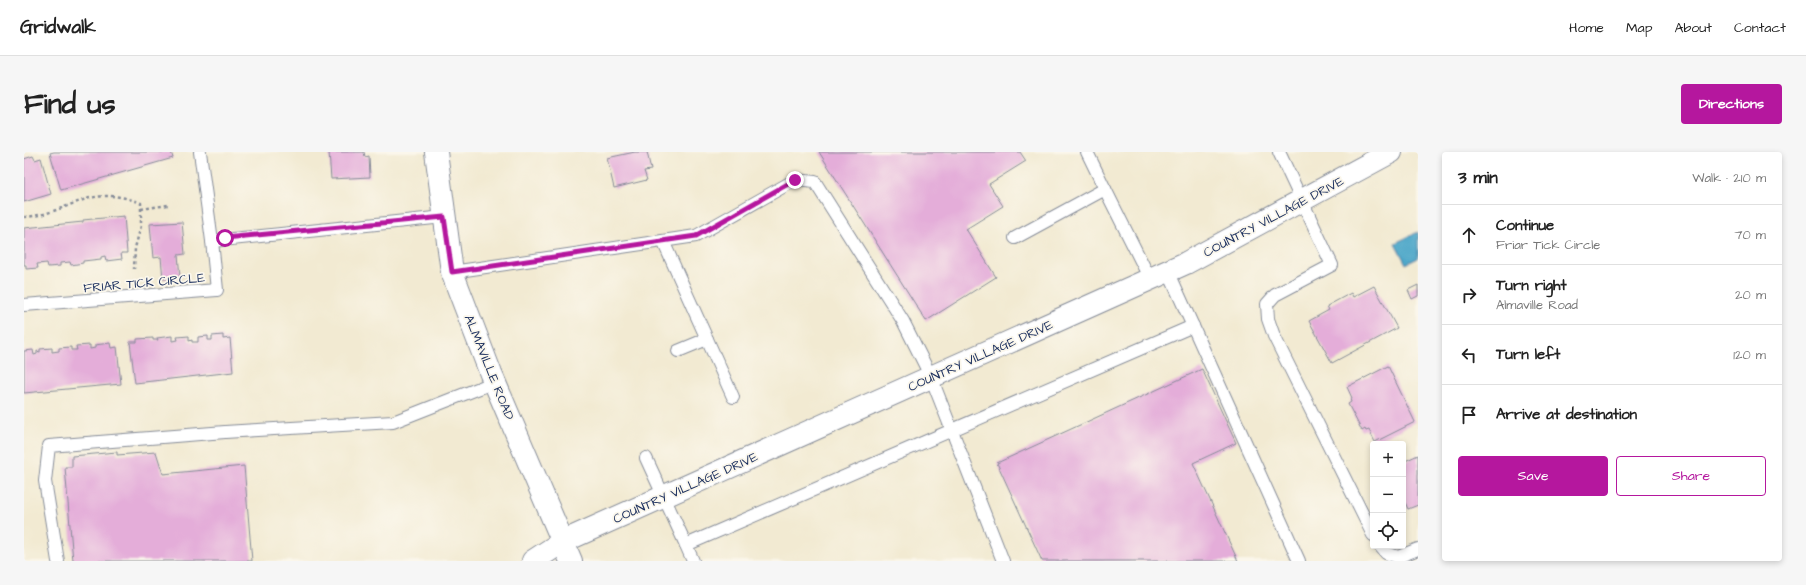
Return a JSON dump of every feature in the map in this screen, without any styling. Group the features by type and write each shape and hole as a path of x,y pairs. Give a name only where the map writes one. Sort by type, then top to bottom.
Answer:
{"street":[{"name":"ALMAVILLE ROAD","path":"436,152 452,272 495,382 566,551"},
{"name":"COUNTRY VILLAGE DRIVE","path":"566,551 663,497 1159,275 1391,152"},
{"path":"533,561 566,551"}],"lane":[{"name":"FRIAR TICK CIRCLE","path":"24,306 217,290 200,152"},
{"path":"1087,152 1105,189 1193,326 1299,561"},
{"path":"1279,152 1332,264 1275,296 1267,304 1268,319 1274,336 1370,529"},
{"path":"452,272 696,236 795,180 815,182 904,321 932,377 1003,561"},
{"path":"1015,238 1105,189"},
{"path":"212,241 444,217"},
{"path":"663,241 733,397"},
{"path":"686,546 952,429 1193,326"},
{"path":"678,351 707,339"},
{"path":"58,561 45,481 49,446 231,431 393,422 495,382"},
{"path":"646,458 693,561"},
{"path":"1383,549 1386,553 1398,557 1418,549"}],"path":[{"path":"24,217 49,212 95,196 114,196 141,203 141,226 135,248 134,269"},
{"path":"141,209 168,205"}],"water":[{"path":"1418,232 1418,258 1406,264 1395,243"}],"building":[{"path":"171,152 173,158 61,190 50,153"},
{"path":"329,152 364,152 365,157 369,156 370,177 331,179"},
{"path":"635,152 647,152 651,170 644,171 647,180 614,188 607,158"},
{"path":"819,152 1020,152 1026,161 989,184 1003,206 966,229 996,277 926,321"},
{"path":"33,156 35,160 41,158 51,194 24,202 24,159"},
{"path":"124,216 127,253 121,253 122,259 106,261 105,256 101,257 101,259 83,261 83,263 71,265 70,262 60,263 60,266 48,267 47,263 37,264 38,268 26,269 26,265 24,265 24,228"},
{"path":"182,222 185,254 178,255 180,277 163,279 161,257 153,258 150,224"},
{"path":"1418,285 1418,296 1412,299 1408,290"},
{"path":"1374,286 1397,328 1332,363 1309,321 1329,310 1327,306 1351,293 1353,297"},
{"path":"223,335 223,339 230,338 233,372 135,383 130,342 137,342 137,339 153,338 153,340 158,340 157,338 172,336 172,341 178,340 177,337 189,336 189,341 192,340 192,342 198,342 198,337 208,336 208,340 212,340 212,336"},
{"path":"110,343 111,348 117,347 121,384 24,393 24,351 33,350 34,355 37,354 37,351 40,352 40,349 52,348 52,352 59,351 59,348 71,347 71,350 77,350 76,346 90,345 90,349 95,348 95,345"},
{"path":"1388,366 1415,422 1374,441 1369,430 1366,431 1365,429 1362,431 1348,404 1351,402 1350,399 1352,398 1347,387"},
{"path":"1202,369 1236,443 1193,463 1238,561 1042,561 997,463"},
{"path":"117,452 117,455 156,452 163,474 244,466 252,561 73,561 65,467 72,467 72,456"},
{"path":"1418,455 1418,505 1408,509 1406,505 1406,461"}],"route":[{"path":"225,238 444,217 452,272 696,236 795,180"}]}
